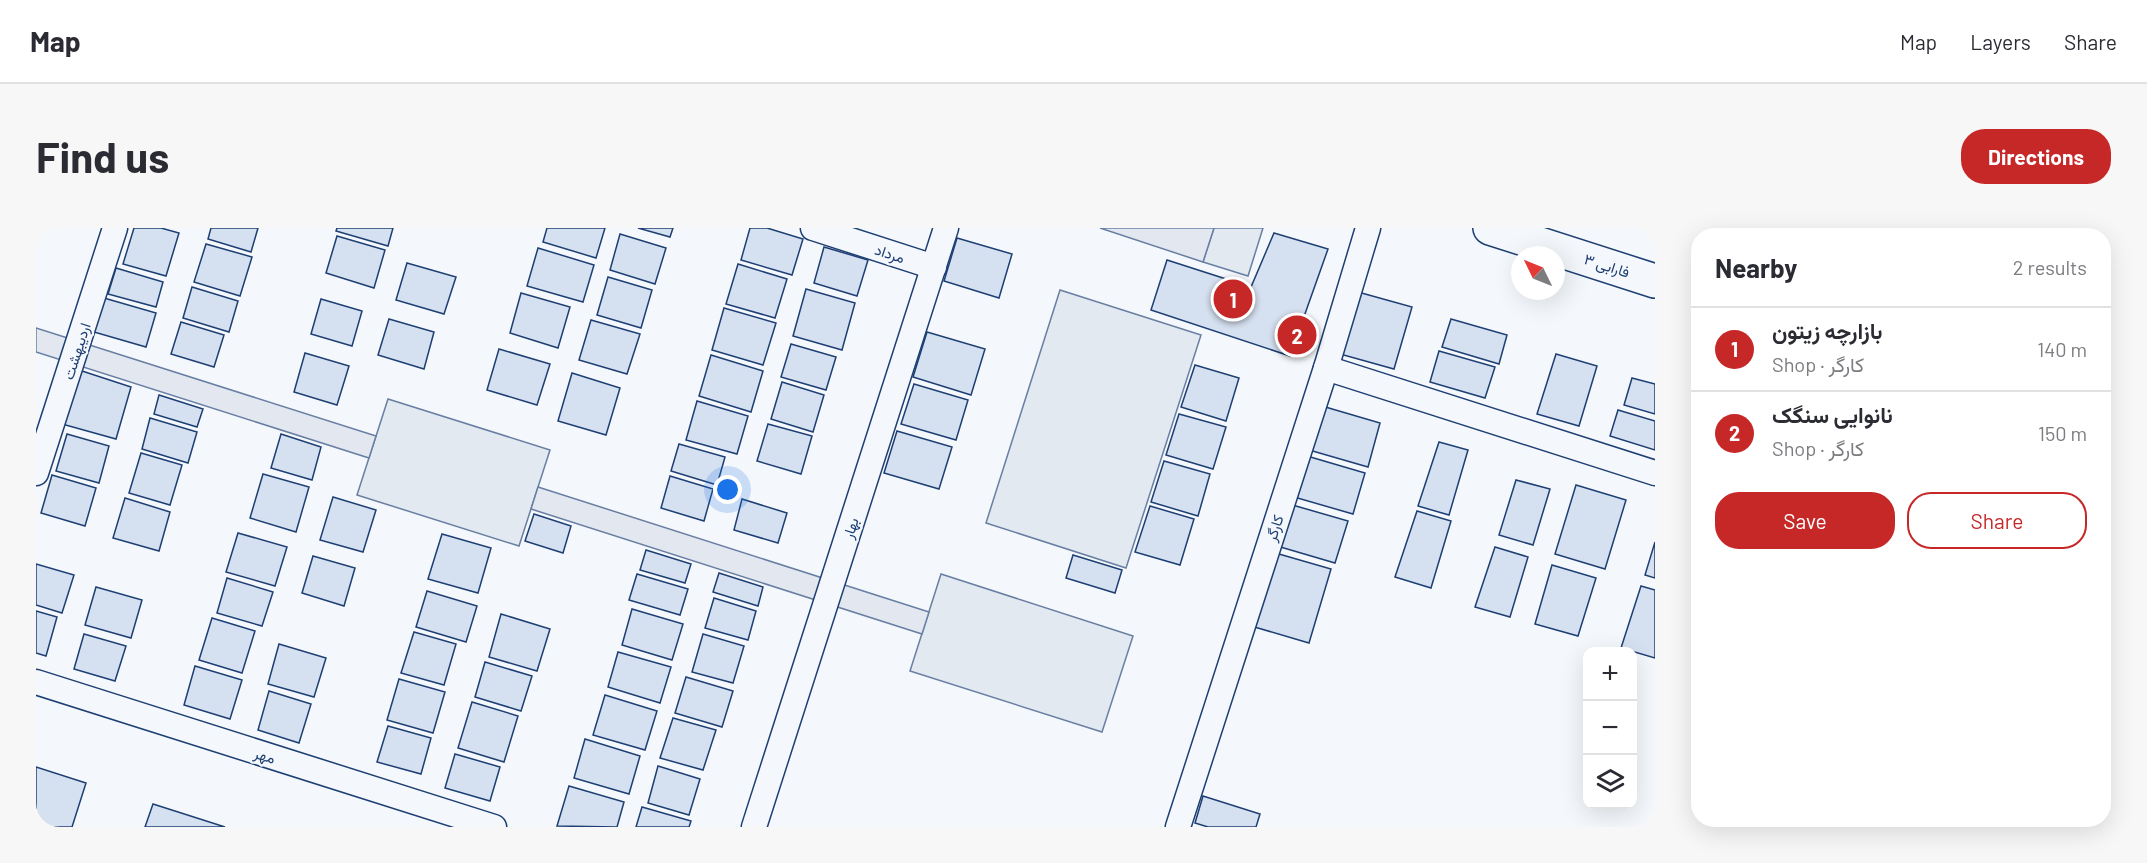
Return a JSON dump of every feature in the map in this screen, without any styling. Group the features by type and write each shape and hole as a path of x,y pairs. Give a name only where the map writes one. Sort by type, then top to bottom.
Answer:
{"street":[{"name":"اردیبهشت","path":"36,473 115,228"},
{"name":"مرداد","path":"813,228 934,267"},
{"name":"بهار","path":"754,827 946,228"},
{"name":"کارگر","path":"1178,827 1326,368 1368,228"},
{"name":"فارابی ۳","path":"1490,228 1655,280"},
{"path":"1326,368 1655,473"},
{"name":"مهر","path":"36,682 494,827"}],"shaded area":[{"path":"1100,228 1214,228 1203,262"},
{"path":"1214,228 1263,228 1248,276 1203,262"},
{"path":"1060,290 1201,335 1126,568 986,523"},
{"path":"36,328 376,436 369,458 36,352"},
{"path":"388,399 550,450 519,546 357,495"},
{"path":"538,487 929,612 922,634 531,509"},
{"path":"941,574 1133,636 1102,732 910,671"}],"building":[{"path":"134,228 161,228 179,233 166,276 123,264"},
{"path":"211,228 258,228 251,252 208,239"},
{"path":"337,228 393,228 388,246 336,231"},
{"path":"547,228 605,228 596,258 543,242"},
{"path":"638,228 673,228 670,237"},
{"path":"750,228 767,228 803,239 792,275 741,260"},
{"path":"1274,233 1328,249 1290,356 1151,310 1167,260 1251,287"},
{"path":"620,234 666,248 655,284 610,270"},
{"path":"337,236 385,250 374,288 326,273"},
{"path":"957,238 1012,254 999,298 944,281"},
{"path":"206,244 252,257 240,296 194,282"},
{"path":"824,247 868,260 857,296 814,283"},
{"path":"538,248 594,265 583,302 527,286"},
{"path":"407,263 456,277 444,314 396,300"},
{"path":"738,264 787,279 775,318 726,304"},
{"path":"116,268 163,282 156,307 108,294"},
{"path":"608,277 652,290 641,328 597,315"},
{"path":"192,287 238,301 229,332 183,318"},
{"path":"806,289 855,303 842,350 793,336"},
{"path":"1358,292 1412,307 1394,369 1340,354"},
{"path":"521,293 570,307 558,348 510,333"},
{"path":"104,298 156,313 146,347 94,332"},
{"path":"321,299 362,311 352,346 311,334"},
{"path":"724,308 776,323 763,365 712,350"},
{"path":"389,319 434,332 424,369 378,355"},
{"path":"1451,319 1507,335 1499,364 1442,347"},
{"path":"591,320 640,334 627,374 579,360"},
{"path":"181,322 224,335 214,367 171,354"},
{"path":"927,332 985,349 971,395 913,377"},
{"path":"791,344 836,357 826,390 781,377"},
{"path":"499,349 550,364 537,405 487,390"},
{"path":"1439,351 1495,367 1485,398 1430,382"},
{"path":"305,353 349,366 337,405 294,392"},
{"path":"1556,354 1597,366 1579,426 1537,414"},
{"path":"711,355 763,371 751,412 699,396"},
{"path":"1195,365 1239,378 1226,421 1181,407"},
{"path":"79,370 131,387 116,439 62,424"},
{"path":"572,373 620,388 606,435 558,421"},
{"path":"1632,378 1655,384 1655,414 1624,405"},
{"path":"782,382 824,395 813,432 771,419"},
{"path":"914,384 968,400 956,440 901,424"},
{"path":"159,395 203,409 197,427 154,414"},
{"path":"697,401 748,416 737,454 686,440"},
{"path":"1322,406 1380,423 1368,467 1309,450"},
{"path":"1618,410 1655,421 1655,450 1610,436"},
{"path":"1179,414 1226,427 1213,469 1166,455"},
{"path":"150,418 197,432 188,463 142,449"},
{"path":"768,424 812,436 801,474 757,461"},
{"path":"897,431 952,447 939,489 884,473"},
{"path":"67,434 109,446 99,483 56,471"},
{"path":"281,434 321,447 312,480 271,468"},
{"path":"1439,442 1468,450 1449,515 1418,506"},
{"path":"679,444 725,457 717,485 671,471"},
{"path":"141,453 182,465 170,505 129,493"},
{"path":"1307,456 1365,473 1353,514 1294,497"},
{"path":"1164,461 1210,474 1198,516 1151,502"},
{"path":"263,474 309,487 296,532 250,518"},
{"path":"52,475 96,488 85,526 41,513"},
{"path":"670,476 713,489 704,521 661,508"},
{"path":"1516,480 1550,489 1533,545 1499,535"},
{"path":"1576,485 1626,500 1605,569 1555,554"},
{"path":"333,497 376,510 363,552 320,540"},
{"path":"125,498 170,512 159,551 113,538"},
{"path":"742,499 787,513 778,543 734,530"},
{"path":"1289,504 1348,521 1335,563 1277,546"},
{"path":"1150,506 1194,519 1180,565 1135,552"},
{"path":"1417,511 1451,521 1431,588 1395,577"},
{"path":"534,514 571,526 563,553 525,541"},
{"path":"238,533 287,547 275,586 226,572"},
{"path":"442,534 491,548 478,593 428,579"},
{"path":"1655,542 1655,578 1645,575"},
{"path":"1495,547 1528,557 1510,617 1475,607"},
{"path":"646,550 691,564 685,583 640,570"},
{"path":"1272,552 1331,569 1309,643 1251,626"},
{"path":"1073,555 1122,570 1115,593 1066,578"},
{"path":"313,556 355,568 344,606 302,593"},
{"path":"36,564 74,575 62,613 36,605"},
{"path":"1552,565 1596,578 1578,636 1535,624"},
{"path":"719,573 763,587 758,606 713,592"},
{"path":"637,574 688,589 680,615 629,600"},
{"path":"227,578 273,592 262,626 217,613"},
{"path":"1641,586 1655,590 1655,658 1637,653 1637,647 1621,647"},
{"path":"96,587 142,600 131,638 85,625"},
{"path":"427,591 477,606 466,642 416,627"},
{"path":"714,598 756,611 748,640 705,628"},
{"path":"632,609 683,624 672,660 622,645"},
{"path":"36,611 57,617 46,656 36,653"},
{"path":"501,614 550,629 537,671 489,657"},
{"path":"212,618 255,631 242,673 199,660"},
{"path":"414,632 456,644 444,685 401,673"},
{"path":"84,634 126,646 115,681 74,669"},
{"path":"703,634 744,646 733,683 692,672"},
{"path":"279,644 326,658 314,697 268,684"},
{"path":"618,652 671,667 660,703 608,687"},
{"path":"485,662 532,676 521,711 475,697"},
{"path":"195,666 242,680 230,719 184,705"},
{"path":"686,677 733,691 722,727 675,713"},
{"path":"399,679 445,692 433,733 387,720"},
{"path":"269,691 311,704 299,743 258,730"},
{"path":"605,695 657,711 645,750 593,735"},
{"path":"472,702 518,716 504,762 458,748"},
{"path":"673,718 716,730 703,770 660,758"},
{"path":"388,726 431,738 421,774 377,762"},
{"path":"585,739 640,756 629,794 574,778"},
{"path":"455,754 500,767 490,801 445,788"},
{"path":"658,766 700,779 689,815 648,803"},
{"path":"36,767 86,783 72,827 36,827"},
{"path":"569,786 624,802 617,827 557,826"},
{"path":"1203,796 1260,814 1256,827 1208,827 1195,823"},
{"path":"153,804 225,827 145,827"},
{"path":"642,807 691,821 689,827 636,827"}],"place":[{"name":"بازارچه زیتون","path":"1233,299"},
{"name":"نانوایی سنگک","path":"1297,335"}]}
